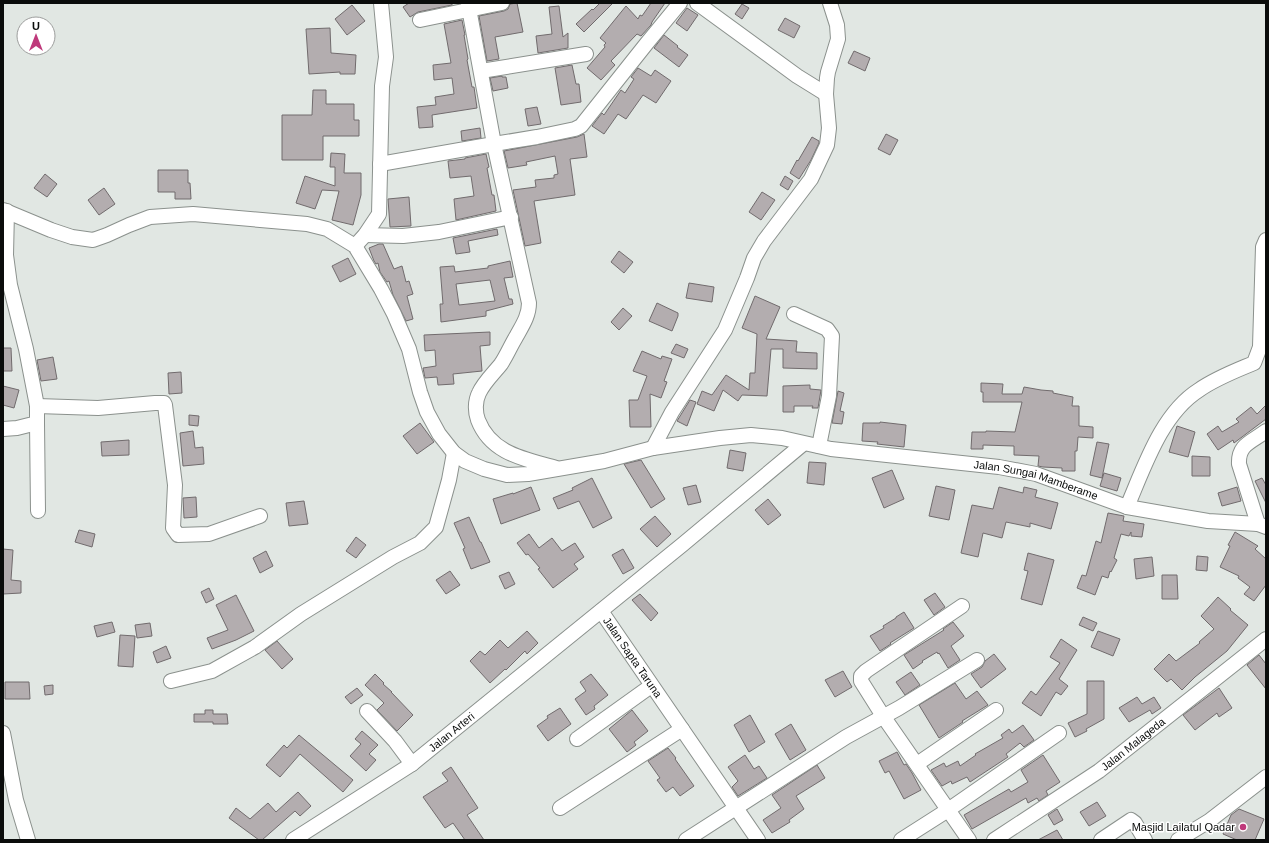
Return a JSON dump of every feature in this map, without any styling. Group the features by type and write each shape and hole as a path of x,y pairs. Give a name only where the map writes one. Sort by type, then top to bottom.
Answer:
{"street":[{"path":"38,511 38,406 10,285 6,255 5,211 72,237 93,240 150,217 193,214 307,224 327,229 355,246 365,235 379,214 382,86 386,57 381,3"},
{"path":"420,20 468,6 502,3"},
{"path":"380,164 537,137 575,129 581,126 680,3"},
{"path":"697,3 797,76 826,94"},
{"path":"653,448 676,406 726,330 754,258 764,241 811,179 827,145 829,128 826,94 828,72 838,39 837,26 830,3"},
{"path":"468,6 494,144 529,303 527,315 502,363 479,394 476,403 476,414 487,437 498,447 525,460 559,469"},
{"path":"481,71 586,54"},
{"path":"365,235 403,236 439,232 511,217"},
{"path":"1127,507 1147,460 1164,427 1180,405 1198,390 1223,376 1254,363 1260,347 1264,247 1266,240"},
{"name":"Jalan Sungai Mamberame","path":"355,246 394,314 409,349 420,392 427,412 438,434 454,453 484,469 507,475 528,474 604,460 653,448 751,435 782,438 803,444 839,450 999,467 1036,474 1127,507 1208,521 1262,525"},
{"path":"794,314 827,329 832,336 829,396 819,446"},
{"path":"38,406 98,408 164,403 175,485 173,528 175,532 178,535 210,534 260,516"},
{"path":"3,429 17,428 37,423"},
{"path":"1262,525 1239,464 1239,459 1242,447 1266,431"},
{"name":"Jalan Sapta Taruna","path":"758,840 601,611 688,541 803,444"},
{"path":"171,681 212,671 255,647 301,614 393,557 420,543 436,526 449,480 454,453"},
{"path":"962,606 866,671 861,676 861,681 883,716 969,840"},
{"name":"Jalan Arteri","path":"293,840 412,764 601,611"},
{"name":"Jalan Malageda","path":"994,840 1099,771 1266,639"},
{"path":"686,840 846,737 899,708 977,660"},
{"path":"577,739 651,686"},
{"path":"917,764 996,710"},
{"path":"367,711 396,741 412,764"},
{"path":"560,808 682,729"},
{"path":"3,733 16,800 28,840"},
{"path":"901,840 948,810 1059,733"},
{"path":"1178,840 1209,821 1266,776"},
{"path":"1101,840 1131,820 1145,840"}],"building":[{"path":"409,3 452,3 452,5 418,12 410,17 403,7"},
{"path":"517,3 523,32 495,37 499,59 487,61 479,16 504,11 508,9 510,4"},
{"path":"600,3 613,3 584,32 576,24"},
{"path":"651,3 665,3 651,25 641,36 637,34 611,61 615,65 601,80 587,68 605,47 604,45 606,43 600,38 626,6 638,19 640,15 642,16"},
{"path":"742,4 749,8 742,19 735,14"},
{"path":"352,5 365,21 347,35 335,19"},
{"path":"559,6 563,37 568,33 568,48 538,53 536,36 552,34 549,7"},
{"path":"687,8 698,15 687,31 676,23"},
{"path":"785,18 800,26 794,38 778,30"},
{"path":"462,20 467,60 472,87 474,87 477,108 432,115 433,127 419,128 417,107 436,105 435,97 454,94 452,78 434,80 433,65 451,63 444,24"},
{"path":"330,28 331,53 356,55 355,74 340,74 340,72 309,74 306,29"},
{"path":"664,35 688,55 679,67 654,48"},
{"path":"854,51 870,58 865,71 848,63"},
{"path":"572,65 576,84 579,84 581,102 561,105 555,68"},
{"path":"638,68 651,76 655,70 671,81 656,103 643,95 626,119 618,114 604,134 592,126 602,113 604,115 621,90 625,93 634,79 631,77"},
{"path":"502,76 506,77 508,88 493,91 490,78"},
{"path":"313,90 326,90 326,104 354,104 354,120 359,120 359,136 323,136 323,160 282,160 282,115 312,115"},
{"path":"537,107 541,124 528,126 525,109"},
{"path":"480,128 481,138 462,141 461,131"},
{"path":"584,134 587,157 570,159 575,195 534,201 541,243 525,246 513,190 536,187 535,180 554,178 554,175 558,174 555,156 526,162 527,165 508,168 504,151 577,137"},
{"path":"886,134 898,140 890,155 878,149"},
{"path":"812,137 819,141 819,143 811,160 799,179 790,173"},
{"path":"331,153 345,154 344,173 361,173 361,195 353,225 332,220 339,191 322,190 315,209 296,203 305,176 335,186 335,167 330,167"},
{"path":"486,154 489,167 487,168 492,195 494,195 496,211 456,220 454,199 474,196 471,176 450,178 448,161"},
{"path":"158,170 188,170 188,183 190,183 191,199 175,199 175,192 158,192"},
{"path":"45,174 57,184 47,197 34,188"},
{"path":"785,176 793,181 788,190 780,185"},
{"path":"104,188 115,204 99,215 88,200"},
{"path":"762,192 775,200 761,220 749,212"},
{"path":"409,197 411,226 390,227 388,199"},
{"path":"497,229 498,235 468,241 470,252 456,254 453,238"},
{"path":"383,244 394,269 402,266 406,282 409,281 413,294 407,296 413,319 406,321 393,295 389,281 387,282 380,272 378,263 376,264 374,261 369,248"},
{"path":"619,251 633,262 624,273 611,262"},
{"path":"348,258 356,274 340,282 332,266"},
{"path":"510,261 513,277 504,278 509,299 512,299 513,304 486,311 486,316 441,322 440,304 443,304 440,267 454,266 455,272 488,268 488,266","holes":["490,280 495,301 459,305 456,284"]},
{"path":"689,283 714,287 712,302 686,298"},
{"path":"755,296 780,307 766,339 797,341 796,352 817,353 817,369 783,368 783,349 771,349 767,396 742,395 738,401 723,390 714,411 697,404 702,391 712,395 726,375 749,390 750,373 755,373 757,334 742,328"},
{"path":"657,303 678,313 672,331 649,321"},
{"path":"623,308 632,316 619,330 611,322"},
{"path":"490,332 490,345 480,346 482,371 453,374 454,384 438,385 437,377 425,378 423,368 436,366 435,350 425,351 424,335"},
{"path":"676,344 688,349 684,358 671,353"},
{"path":"3,348 11,348 12,371 3,371"},
{"path":"642,351 661,359 662,356 672,359 664,381 667,382 661,398 650,394 651,427 630,427 629,400 638,400 647,376 633,371"},
{"path":"53,357 57,379 41,381 37,360"},
{"path":"181,372 182,393 169,394 168,373"},
{"path":"981,383 1003,384 1002,394 1022,394 1024,387 1053,391 1053,393 1073,397 1072,406 1079,406 1079,426 1093,427 1093,438 1078,437 1077,451 1075,451 1075,471 1062,471 1062,468 1038,466 1039,456 1014,455 1014,446 983,445 983,449 971,449 972,432 1015,432 1022,402 983,402"},
{"path":"810,385 810,389 821,390 818,408 812,408 813,406 794,406 794,412 783,412 783,386"},
{"path":"3,386 19,390 14,408 3,405"},
{"path":"838,391 844,393 840,411 844,412 842,424 832,423"},
{"path":"690,400 696,402 687,426 677,421"},
{"path":"1266,405 1266,419 1234,443 1233,440 1218,450 1207,434 1218,426 1222,432 1239,422 1236,419 1251,407 1257,414"},
{"path":"189,415 199,416 198,426 189,425"},
{"path":"880,422 906,425 904,447 877,444 878,442 862,441 863,423"},
{"path":"420,423 434,442 417,454 403,436"},
{"path":"1177,426 1195,432 1188,457 1169,452"},
{"path":"193,431 195,448 203,447 204,464 183,466 180,433"},
{"path":"129,440 129,455 102,456 101,442"},
{"path":"1097,442 1109,444 1102,478 1090,475"},
{"path":"730,450 746,453 743,471 727,468"},
{"path":"1192,456 1210,457 1210,476 1192,476"},
{"path":"641,460 665,499 651,508 624,464"},
{"path":"809,462 826,463 824,485 807,483"},
{"path":"892,470 904,499 884,508 872,478"},
{"path":"1104,473 1121,478 1117,491 1100,486"},
{"path":"592,478 612,518 593,528 579,501 558,509 553,498 573,490 572,488"},
{"path":"1262,478 1266,485 1266,503 1255,481"},
{"path":"696,485 701,502 688,505 683,488"},
{"path":"936,486 955,490 949,520 929,516"},
{"path":"531,487 540,510 501,524 493,499 513,494"},
{"path":"999,487 1023,493 1024,487 1037,490 1035,497 1058,503 1051,529 1030,523 1030,527 1006,522 1002,538 983,533 978,557 961,553 972,505 993,509"},
{"path":"1237,487 1241,501 1222,506 1218,493"},
{"path":"196,497 197,517 184,518 183,498"},
{"path":"768,499 781,515 768,525 755,510"},
{"path":"304,501 308,524 289,526 286,503"},
{"path":"1108,513 1124,516 1123,521 1144,524 1142,537 1131,536 1131,532 1129,536 1121,534 1114,558 1117,560 1111,572 1110,571 1108,578 1102,576 1095,595 1077,588 1082,575 1086,576 1096,541 1101,543"},
{"path":"655,516 671,534 657,547 640,529"},
{"path":"469,517 490,562 471,569 463,549 465,548 454,523"},
{"path":"79,530 95,534 92,547 75,542"},
{"path":"1235,532 1258,546 1255,549 1266,559 1266,585 1254,601 1244,594 1250,587 1238,578 1239,576 1220,567 1230,546 1228,545"},
{"path":"529,534 539,548 552,538 562,551 575,543 584,557 574,564 578,569 553,588 538,569 540,568 528,554 526,555 517,543"},
{"path":"356,537 366,545 356,558 346,551"},
{"path":"3,549 13,550 11,580 21,581 21,593 3,594"},
{"path":"623,549 634,568 623,574 612,555"},
{"path":"266,551 273,566 260,573 253,558"},
{"path":"1028,553 1054,560 1042,605 1021,599 1028,571 1024,570"},
{"path":"1197,556 1208,557 1207,571 1196,570"},
{"path":"1152,557 1154,576 1136,579 1134,559"},
{"path":"450,571 460,585 446,594 436,580"},
{"path":"509,572 515,584 505,589 499,576"},
{"path":"1162,575 1177,575 1178,599 1162,599"},
{"path":"209,588 214,599 206,603 201,592"},
{"path":"935,593 945,607 934,615 924,600"},
{"path":"640,594 658,613 651,621 632,600"},
{"path":"236,595 254,631 212,649 207,638 228,630 216,605"},
{"path":"1218,597 1231,609 1230,610 1248,625 1227,651 1195,677 1182,690 1171,679 1167,682 1154,669 1169,654 1176,661 1200,643 1199,642 1214,629 1201,616"},
{"path":"904,612 914,628 880,651 870,636 884,628 883,626"},
{"path":"1083,617 1097,623 1093,631 1079,625"},
{"path":"112,622 115,632 97,637 94,626"},
{"path":"953,622 964,636 951,646 960,660 948,668 937,652 922,661 923,662 913,669 904,655 944,630 943,629"},
{"path":"150,623 152,636 137,638 135,625"},
{"path":"527,631 538,643 527,654 525,651 506,670 505,669 490,683 470,661 480,651 485,655 500,640 508,648"},
{"path":"1098,631 1120,639 1113,656 1091,647"},
{"path":"120,635 135,636 133,667 118,666"},
{"path":"1061,639 1077,650 1059,679 1068,686 1061,695 1056,692 1041,716 1022,703 1031,691 1036,695 1060,663 1050,657"},
{"path":"277,641 293,659 282,669 265,650"},
{"path":"166,646 171,658 157,663 153,652"},
{"path":"994,654 1006,669 981,688 971,674 982,667 985,661"},
{"path":"1259,655 1266,664 1266,689 1247,665"},
{"path":"843,671 852,687 835,697 825,680"},
{"path":"911,672 920,685 905,695 896,682"},
{"path":"375,674 413,715 397,731 377,710 384,703 365,685"},
{"path":"591,674 608,695 594,706 595,709 586,715 575,699 586,691 580,682"},
{"path":"1087,681 1104,681 1104,719 1086,729 1087,731 1075,737 1068,723 1087,714"},
{"path":"5,682 29,682 30,699 5,699"},
{"path":"955,683 966,699 977,691 988,705 962,721 963,722 939,738 919,705"},
{"path":"53,685 53,694 45,695 44,686"},
{"path":"357,688 363,695 351,704 345,697"},
{"path":"1219,688 1232,708 1219,717 1217,713 1195,730 1183,715"},
{"path":"1137,697 1142,704 1154,697 1161,708 1152,714 1150,710 1129,722 1119,708"},
{"path":"560,708 571,724 548,741 537,726 548,718 547,716"},
{"path":"205,710 213,710 213,714 227,714 228,724 194,722 194,714 205,714"},
{"path":"632,710 648,731 634,742 636,745 627,752 609,729"},
{"path":"750,715 765,742 749,752 734,725"},
{"path":"791,724 806,750 790,760 775,734"},
{"path":"1023,725 1034,740 1024,747 1020,743 1006,754 1008,757 970,782 967,777 952,784 951,781 942,786 931,770 944,763 946,767 958,761 960,766 976,755 975,754 1003,738 1001,735 1009,729 1012,733"},
{"path":"362,731 378,745 369,754 376,760 366,771 350,756 361,744 355,739"},
{"path":"299,735 353,780 343,792 300,754 280,777 266,765 284,745 287,748"},
{"path":"668,748 694,786 680,796 673,787 666,792 657,780 660,778 648,761"},
{"path":"897,752 904,765 906,764 912,773 921,790 904,799 889,771 885,773 879,761"},
{"path":"745,755 754,769 759,766 767,778 738,796 732,787 738,781 728,767"},
{"path":"1043,755 1060,782 1046,791 1048,795 1039,801 1037,798 1028,803 1026,798 972,829 964,815 1009,789 1011,792 1028,782 1021,770"},
{"path":"817,765 825,778 796,796 804,809 789,820 790,822 772,833 763,820 781,808 772,795"},
{"path":"451,767 478,808 467,815 484,840 465,840 453,823 445,828 423,797 448,781 442,773"},
{"path":"298,792 311,806 300,816 295,811 262,840 259,840 229,818 236,808 250,819 268,803 276,812"},
{"path":"1097,802 1106,816 1089,826 1080,812"},
{"path":"1057,809 1063,820 1054,825 1048,815"},
{"name":"Masjid Lailatul Qadar","path":"1239,809 1264,819 1255,840 1237,840 1223,834 1231,815"},
{"path":"1057,830 1063,840 1038,840"}],"place":[{"name":"Masjid Lailatul Qadar","path":"1243,827"}]}
